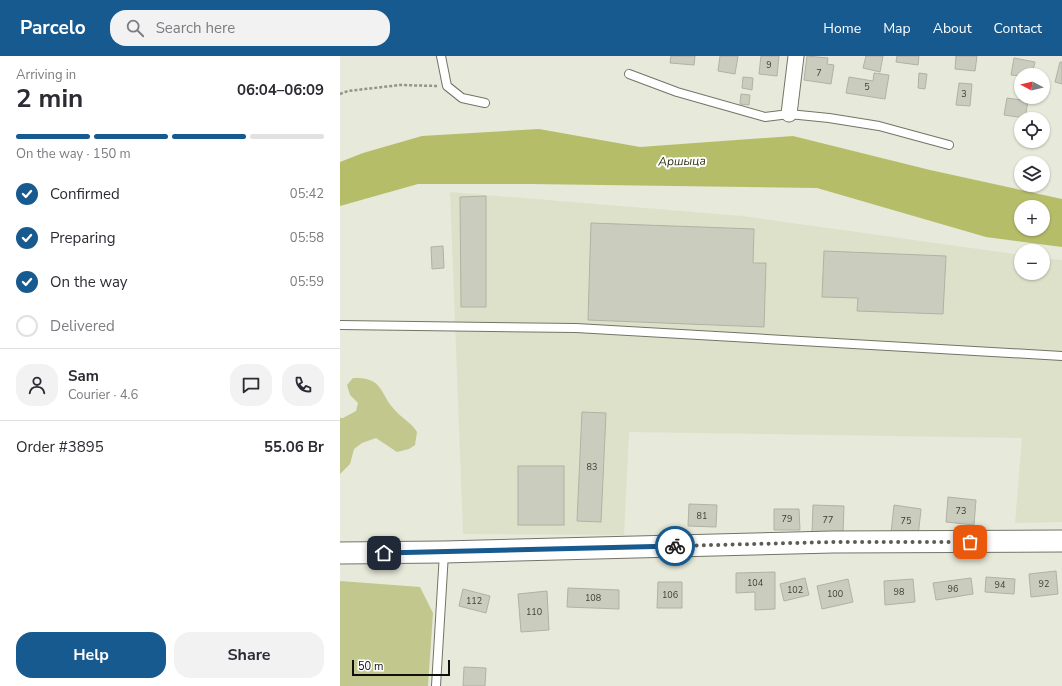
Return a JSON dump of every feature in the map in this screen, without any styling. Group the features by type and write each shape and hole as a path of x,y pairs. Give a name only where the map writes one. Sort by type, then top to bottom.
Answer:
{"street":[{"path":"789,114 796,56"},
{"path":"340,553 444,552 833,542 1062,541"}],"lane":[{"path":"440,56 447,86 462,98 485,102"},
{"path":"629,74 677,92 765,117 789,114 829,118 879,126 949,144"},
{"path":"340,325 576,328 1062,356"},
{"path":"436,686 444,552"}],"path":[{"path":"340,94 348,91 400,85 447,86"}],"shaded area":[{"path":"450,192 743,216 1014,254 1014,280 1050,280 1050,259 1062,260 1062,522 1015,523 1022,438 629,432 624,535 463,534"},
{"path":"353,378 366,379 377,384 391,405 412,425 417,432 415,445 409,449 397,452 376,438 362,443 354,449 350,464 340,474 340,418 343,418 356,411 358,403 350,395 347,385"},
{"path":"340,581 420,587 433,613 428,686 340,686"}],"water":[{"name":"Аршыца","path":"539,129 640,147 793,136 930,170 1014,188 1014,192 1030,192 1062,199 1062,247 1050,245 1050,244 986,237 817,188 418,184 340,206 340,162 363,153 422,136"}],"building":[{"path":"671,56 695,56 694,65 670,63"},
{"path":"720,56 738,56 735,74 718,71"},
{"path":"761,56 779,56 777,76 759,74"},
{"path":"807,56 828,58 827,64 834,65 831,84 804,80"},
{"path":"866,56 883,56 880,72 863,68"},
{"path":"897,56 919,56 918,65 896,62"},
{"path":"956,56 977,56 975,71 955,69"},
{"path":"1014,58 1035,62 1034,68 1014,68 1014,75 1011,75"},
{"path":"1060,62 1062,62 1062,84 1055,82"},
{"path":"874,73 889,75 885,99 846,93 849,77 873,81"},
{"path":"919,73 927,74 925,89 918,88"},
{"path":"743,77 753,78 752,90 742,88"},
{"path":"959,83 972,84 970,106 956,105"},
{"path":"741,94 750,95 749,105 740,104"},
{"path":"1007,98 1014,99 1014,104 1027,104 1026,112 1014,112 1014,116 1004,115"},
{"path":"486,196 486,307 461,307 460,197"},
{"path":"591,223 754,229 753,263 766,263 764,327 588,320"},
{"path":"443,246 444,268 432,269 431,247"},
{"path":"824,251 946,256 943,314 857,311 858,298 822,297"},
{"path":"582,412 606,413 601,522 577,521"},
{"path":"518,466 564,466 564,525 518,525"},
{"path":"948,497 976,500 974,525 946,522"},
{"path":"689,504 717,505 716,527 688,526"},
{"path":"813,505 844,506 843,535 812,533"},
{"path":"894,505 921,509 918,537 891,533"},
{"path":"774,509 799,509 800,530 774,530"},
{"path":"1056,571 1058,594 1031,597 1029,574"},
{"path":"775,572 775,609 755,610 755,592 736,593 736,573"},
{"path":"986,577 1015,579 1014,594 985,592"},
{"path":"805,578 809,595 784,601 780,584"},
{"path":"971,578 973,594 936,600 933,583"},
{"path":"848,579 853,602 822,609 817,586"},
{"path":"913,579 915,602 885,605 884,581"},
{"path":"658,582 682,582 682,608 657,608"},
{"path":"568,588 619,590 619,609 567,607"},
{"path":"463,589 490,596 486,613 459,606"},
{"path":"547,591 549,630 521,632 518,594"},
{"path":"464,667 486,668 485,686 463,686"}],"way so far":[{"path":"675,546 833,542 970,542"}],"route":[{"path":"384,553 675,546"}]}
